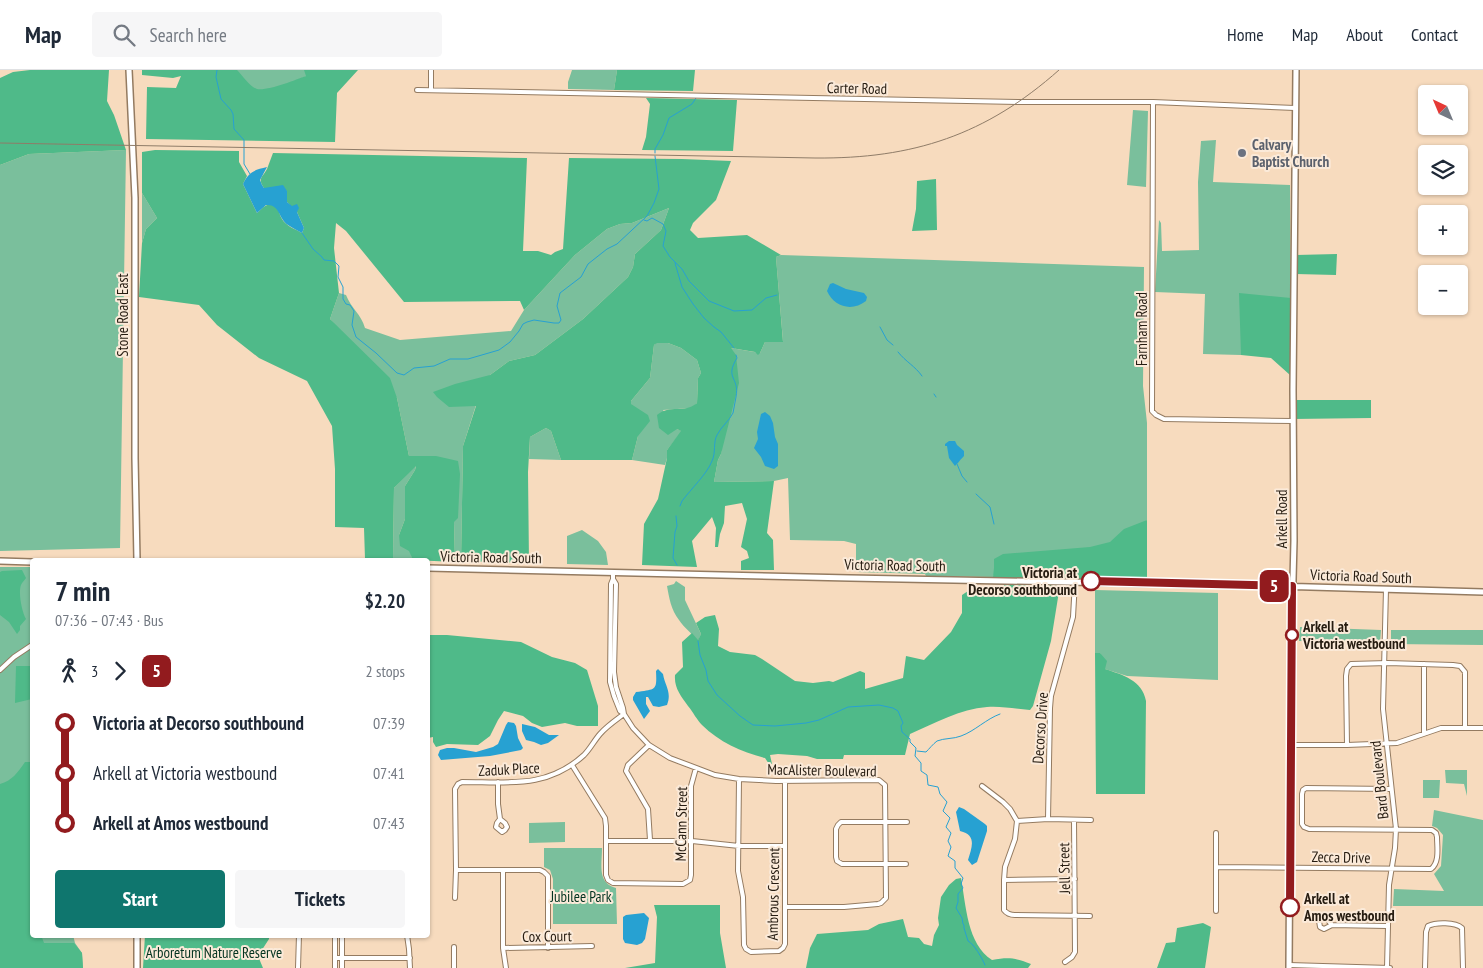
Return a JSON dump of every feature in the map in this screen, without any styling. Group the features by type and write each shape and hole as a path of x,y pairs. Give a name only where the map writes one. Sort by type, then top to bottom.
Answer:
{"main road":[{"name":"Stone Road East","path":"129,70 135,198 137,558"},
{"name":"Arkell Road","path":"1289,966 1294,543 1296,70"},
{"path":"0,561 30,562"},
{"name":"Victoria Road South","path":"430,568 1075,581 1483,592"},
{"path":"137,938 137,968"}],"street":[{"path":"431,70 431,89"},
{"name":"Carter Road","path":"417,90 854,99 1153,102 1296,108"},
{"name":"Farnham Road","path":"1153,102 1152,410 1156,415 1164,419 1294,421"},
{"name":"MacAlister Boulevard","path":"613,572 611,584 613,616 610,682 620,711 624,714 632,728 649,745 661,754 724,778 785,781 881,781 886,788 886,898 881,903 844,908 785,907"},
{"name":"Decorso Drive","path":"1048,820 1050,708 1073,617 1075,581"},
{"name":"Bard Boulevard","path":"1386,589 1383,709 1396,829 1389,885 1387,926 1388,968"},
{"path":"0,670 30,645"},
{"path":"1347,746 1347,669 1351,664 1383,663 1460,666 1463,669 1465,679 1465,727"},
{"path":"1424,664 1424,733"},
{"name":"Zaduk Place","path":"455,898 456,787 458,784 462,782 524,782 543,779 556,774 572,765 584,755 600,734 624,714"},
{"path":"1291,745 1347,746 1387,744 1398,743 1441,728 1483,728"},
{"path":"649,745 628,765 626,771 648,809 650,840"},
{"name":"McCann Street","path":"572,765 605,818 606,875 610,882 614,884 683,884 690,880 692,841 691,786 696,768"},
{"name":"Ambrous Crescent","path":"739,779 738,871 744,897 744,945 751,952 781,950 785,944 785,781"},
{"path":"498,782 500,819"},
{"path":"982,786 1003,802 1017,821 1014,839 1005,868 1004,910 1009,915 1090,916"},
{"path":"1391,789 1306,788 1302,794 1302,822 1304,827 1309,828 1396,829"},
{"name":"Jell Street","path":"1064,962 1072,957 1075,952 1074,820"},
{"path":"1017,821 1091,820"},
{"path":"906,822 841,822 837,826 836,838 836,857 839,863 906,864"},
{"name":"Zecca Drive","path":"1216,867 1431,869 1435,866 1437,862 1437,837 1434,831 1396,829"},
{"path":"1216,832 1216,911"},
{"path":"606,841 692,841 738,846 785,846"},
{"path":"456,870 540,870 544,872 548,876 548,948"},
{"path":"503,871 506,968"},
{"path":"1004,880 1075,879"},
{"path":"1425,968 1426,930 1430,924 1456,924 1464,931 1463,968"},
{"path":"1332,925 1387,926"},
{"path":"298,968 299,938"},
{"path":"335,938 335,968"},
{"path":"342,938 342,968"},
{"path":"407,938 410,968"},
{"name":"Cox Court","path":"504,948 592,946"},
{"path":"454,947 454,968"},
{"path":"335,958 410,958"},
{"path":"1289,966 1388,968"}],"green space":[{"path":"30,70 109,70 107,101 126,150 29,154 0,165 0,78 13,72"},
{"path":"142,70 237,70 252,86 262,89 282,85 306,76 304,70 358,70 337,93 335,142 146,139 147,87 176,88 181,76 173,78 142,75"},
{"path":"181,70 310,70 307,76 282,86 261,91"},
{"path":"572,70 617,70 614,90 568,89"},
{"path":"617,70 695,70 693,91 614,90"},
{"path":"646,98 737,100 733,151 642,150 646,137 650,104"},
{"path":"1133,110 1148,111 1146,187 1127,185"},
{"path":"1216,140 1213,182 1290,185 1291,322 1241,322 1241,355 1203,354 1205,294 1155,292 1159,220 1161,223 1162,251 1199,250 1198,182 1201,141"},
{"path":"126,150 120,548 0,551 0,165 29,154"},
{"path":"155,150 239,151 239,162 247,176 243,184 257,213 266,205 274,205 286,224 302,233 304,228 297,212 287,202 287,191 264,188 261,182 261,178 267,169 273,153 527,158 523,251 538,251 551,255 563,249 569,158 731,161 716,200 693,223 690,230 698,238 747,235 781,255 776,257 783,342 765,342 758,355 755,352 731,348 736,355 739,383 718,460 714,482 774,481 767,533 773,540 774,570 741,570 741,561 749,558 747,551 741,547 747,519 742,503 725,506 724,523 718,547 715,547 716,528 712,517 692,541 697,567 642,565 644,524 658,499 667,450 681,431 677,429 668,435 659,428 657,415 667,410 687,408 697,403 698,378 701,373 697,360 681,348 668,343 657,343 654,345 650,378 631,401 631,404 648,415 650,421 638,436 632,460 561,460 551,431 546,428 530,437 528,472 529,563 461,561 463,446 476,406 449,407 433,392 490,375 509,361 535,355 583,319 628,277 633,267 635,254 661,230 669,208 632,223 620,224 607,229 575,255 524,310 520,301 404,302 346,231 336,223 334,248 339,293 330,319 390,378 397,398 409,456 436,456 458,461 460,474 458,518 454,522 455,562 430,561 430,558 412,558 409,551 400,546 399,535 405,519 405,486 416,466 394,488 393,558 365,558 364,528 335,527 335,469 332,426 307,381 259,358 217,325 199,305 139,297 142,243 146,229 157,218 142,193 142,152"},
{"path":"936,179 937,230 912,231 916,209 917,181"},
{"path":"142,193 157,218 146,229 142,243"},
{"path":"669,208 661,230 635,254 633,267 628,277 583,319 535,355 509,361 490,375 476,405 463,446 461,561 455,562 454,522 409,456 397,398 330,319 339,293 346,295 365,328 400,340 511,331 524,310 575,255 607,229 620,224 632,223"},
{"path":"1337,254 1336,275 1296,274 1296,255"},
{"path":"781,255 1144,267 1143,386 1147,423 1147,520 1114,547 1002,557 993,577 856,572 856,544 844,541 790,540 788,478 774,481 714,482 721,454 731,348 760,353 765,342 783,341 776,257"},
{"path":"1239,293 1291,298 1290,375 1271,358 1241,355"},
{"path":"656,343 668,343 681,348 697,360 701,373 698,378 697,403 692,408 663,410 677,429 682,431 667,450 665,465 632,460 638,436 631,401 650,378 654,345"},
{"path":"1293,400 1371,400 1371,418 1293,419"},
{"path":"546,428 551,431 561,460 529,459 530,437"},
{"path":"416,465 405,486 405,519 399,535 412,558 393,558 394,488"},
{"path":"1147,520 1147,580 1061,579 1051,641 1033,706 1030,710 987,707 957,714 910,734 905,755 844,755 843,759 817,759 807,756 778,754 770,755 772,764 769,764 765,758 731,746 709,731 698,721 677,688 675,675 683,667 682,642 692,633 698,640 701,634 696,623 705,617 715,615 719,629 718,646 730,652 755,655 795,681 813,683 833,682 860,671 865,673 865,689 903,678 906,656 924,660 951,632 962,613 962,595 971,589 1004,588 1004,577 993,577 994,559 1003,554 1090,547 1110,542 1124,529"},
{"path":"582,530 598,541 606,552 608,565 567,564 567,536"},
{"path":"0,567 30,567 30,938 74,938 82,953 83,968 0,968"},
{"path":"22,570 26,578 20,588 20,597 26,619 20,626 17,634 9,622 0,615 0,572"},
{"path":"676,581 685,587 685,600 701,634 698,641 681,623 672,608 667,586 674,584"},
{"path":"1095,590 1218,593 1218,680 1127,676 1105,669 1100,653 1095,653"},
{"path":"1300,627 1381,630 1380,643 1299,641"},
{"path":"1391,630 1483,630 1483,645 1391,644"},
{"path":"430,635 521,642 552,657 575,663 587,670 598,706 598,726 577,726 565,723 542,727 532,723 523,716 504,711 490,736 478,745 447,744 436,747 433,737 430,738"},
{"path":"1095,653 1100,653 1107,661 1105,669 1131,679 1144,694 1146,701 1145,794 1096,794"},
{"path":"16,666 30,666 30,699 15,703"},
{"path":"25,762 30,762 30,938 42,938 44,943 74,943 82,953 83,968 0,968 0,784 17,773"},
{"path":"1445,770 1467,770 1467,796 1464,784 1446,783"},
{"path":"1423,780 1440,780 1439,798 1423,798"},
{"path":"1434,810 1483,820 1483,906 1393,906 1394,889 1444,891 1434,874 1441,866 1443,835 1437,828 1432,826"},
{"path":"565,822 565,842 529,843 529,823"},
{"name":"Jubilee Park","path":"544,848 602,848 601,867 603,878 610,886 616,888 617,924 553,924 553,879 550,870 544,867"},
{"path":"961,878 966,912 977,944 992,960 1021,960 1031,964 1028,968 806,968 810,948 817,934 868,930 879,924 903,919 908,937 919,938 924,944 932,946 934,935 939,925 941,897 949,885 956,879"},
{"path":"654,905 720,905 720,933 726,968 625,968 655,963 657,917"},
{"path":"1203,923 1211,927 1205,968 1157,968 1166,943 1175,942 1177,928"},
{"name":"Arboretum Nature Reserve","path":"145,938 269,938 258,956 263,968 143,968"}],"water":[{"path":"267,167 260,180 262,185 264,188 283,185 287,191 287,202 292,206 297,204 299,208 297,212 304,228 302,233 285,222 271,205 266,205 257,213 243,184 253,172"},
{"path":"833,283 846,289 864,293 867,297 866,301 849,307 839,304 834,301 827,291 830,284"},
{"path":"765,412 770,416 773,423 778,444 778,466 774,469 765,466 754,448 758,439 757,432 761,414"},
{"path":"949,441 955,441 964,451 964,456 955,466 949,458 947,446 945,446"},
{"path":"658,669 663,674 668,693 667,705 653,706 648,697 646,697 646,704 650,711 644,719 633,697 636,692 654,688 656,671"},
{"path":"508,722 514,723 516,726 518,738 523,748 521,750 490,756 441,760 438,755 440,750 447,748 476,752 493,747 498,744"},
{"path":"522,724 535,727 549,735 559,735 548,743 541,745 526,740 522,731"},
{"path":"959,807 987,826 977,862 972,865 968,860 972,842 969,835 960,831 956,812"},
{"path":"644,913 649,918 645,939 637,945 625,943 623,939 623,917"}],"waterway":[{"path":"217,70 216,77 221,99 231,110 234,129 244,140 244,164 250,174"},
{"path":"655,153 669,118 692,104 696,98"},
{"path":"302,233 313,249 324,260 334,261 339,266 338,277 343,287 343,299 354,311 352,325 356,337 397,373 404,375 414,368 434,366 450,359 468,359 499,350 510,342 523,324 527,322 534,320 559,323 561,320 557,306 560,293 581,277 588,264 607,249 617,244 647,216 659,189 655,156"},
{"path":"644,220 647,221 652,218 663,224 666,231 663,246 670,257 682,269 689,281 709,301 734,311 752,310 766,298 777,295"},
{"path":"675,263 682,287 693,304 734,348"},
{"path":"880,327 887,340 893,345"},
{"path":"898,352 922,376"},
{"path":"680,506 710,466 717,435 733,413 737,390 732,370 737,358 736,355"},
{"path":"957,464 967,482"},
{"path":"976,494 990,507 994,524"},
{"path":"676,516 677,526 673,558 677,565"},
{"path":"698,641 708,681 717,695 753,725 775,726 806,723 819,720 848,707 879,705 898,711 903,723 901,726 902,732 916,748 915,756 921,763 921,771 927,775 928,785 938,787 940,794 947,802 943,811 950,818 946,827 951,833 948,841 951,847 948,856 955,861 955,868 963,878 961,884 963,888 958,894 956,908 962,918 968,941 980,955 985,965"},
{"path":"917,751 926,752 937,741 966,734 1000,714"}],"railway":[{"path":"0,143 815,158 851,157 884,154 916,148 976,127 1032,92 1059,70"}],"bus line":[{"name":"5","path":"1091,581 1292,586 1290,907"}],"place":[{"name":"Calvary Baptist Church","path":"1242,153"},
{"name":"Victoria at Decorso southbound","path":"1091,581"},
{"name":"Arkell at Victoria westbound","path":"1292,635"},
{"name":"Arkell at Amos westbound","path":"1290,907"}]}
